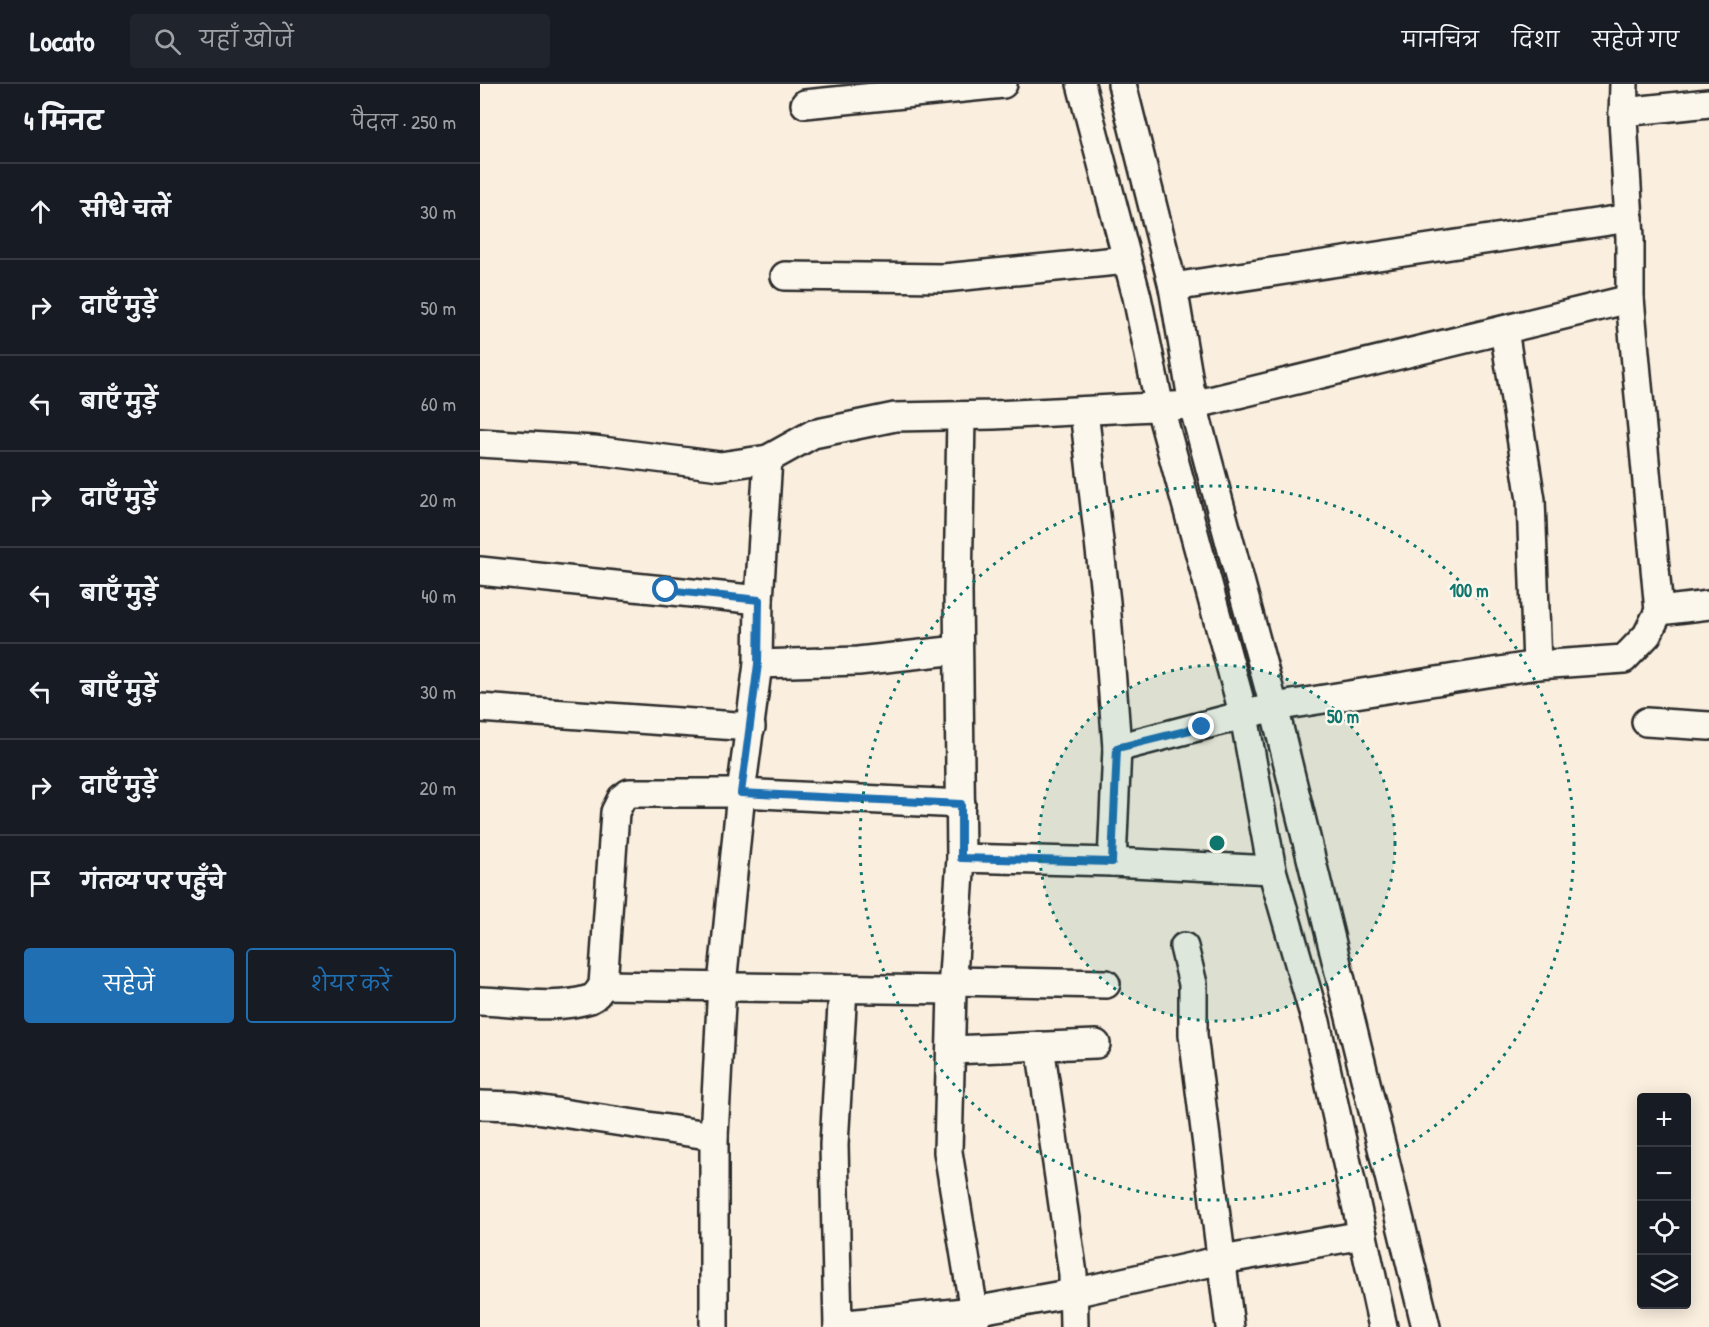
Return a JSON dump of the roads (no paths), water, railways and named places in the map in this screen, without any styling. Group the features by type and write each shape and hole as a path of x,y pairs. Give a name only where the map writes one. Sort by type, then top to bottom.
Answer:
{"street":[{"path":"805,104 1003,84"},
{"path":"1081,84 1127,260 1160,408 1244,716 1272,870 1316,1022 1383,1327"},
{"path":"1122,84 1173,287 1193,405 1274,707 1426,1327"},
{"path":"1117,748 1274,707 1537,665 1624,659 1647,635 1659,611 1629,299 1629,218 1623,112 1624,84"},
{"path":"1623,112 1709,103"},
{"path":"1173,287 1629,218"},
{"path":"785,276 944,278 1127,260"},
{"path":"480,443 594,450 720,466 768,459 813,434 895,417 1193,405 1629,299"},
{"path":"1504,330 1531,500 1537,665"},
{"path":"1084,411 1106,602 1117,748 1112,862"},
{"path":"962,416 958,650 961,858 953,985 948,1152 974,1319"},
{"path":"714,1327 714,1136 722,985 741,793 758,664 759,600 768,459"},
{"path":"480,571 759,600"},
{"path":"1659,611 1709,605"},
{"path":"758,664 858,661 958,650"},
{"path":"480,708 751,727"},
{"path":"1646,722 1709,726"},
{"path":"480,1001 557,1003 591,998 603,985 615,812 622,798 637,791 741,793 961,804"},
{"path":"961,858 1112,862 1272,870"},
{"path":"1184,947 1193,984 1192,1035 1230,1327"},
{"path":"603,985 843,988 1106,984"},
{"path":"843,988 834,1145 838,1326 974,1319 1073,1293 1222,1260 1363,1235"},
{"path":"951,1050 1096,1044"},
{"path":"1041,1046 1073,1274 1074,1327"},
{"path":"480,1105 516,1106 714,1136"}]}
